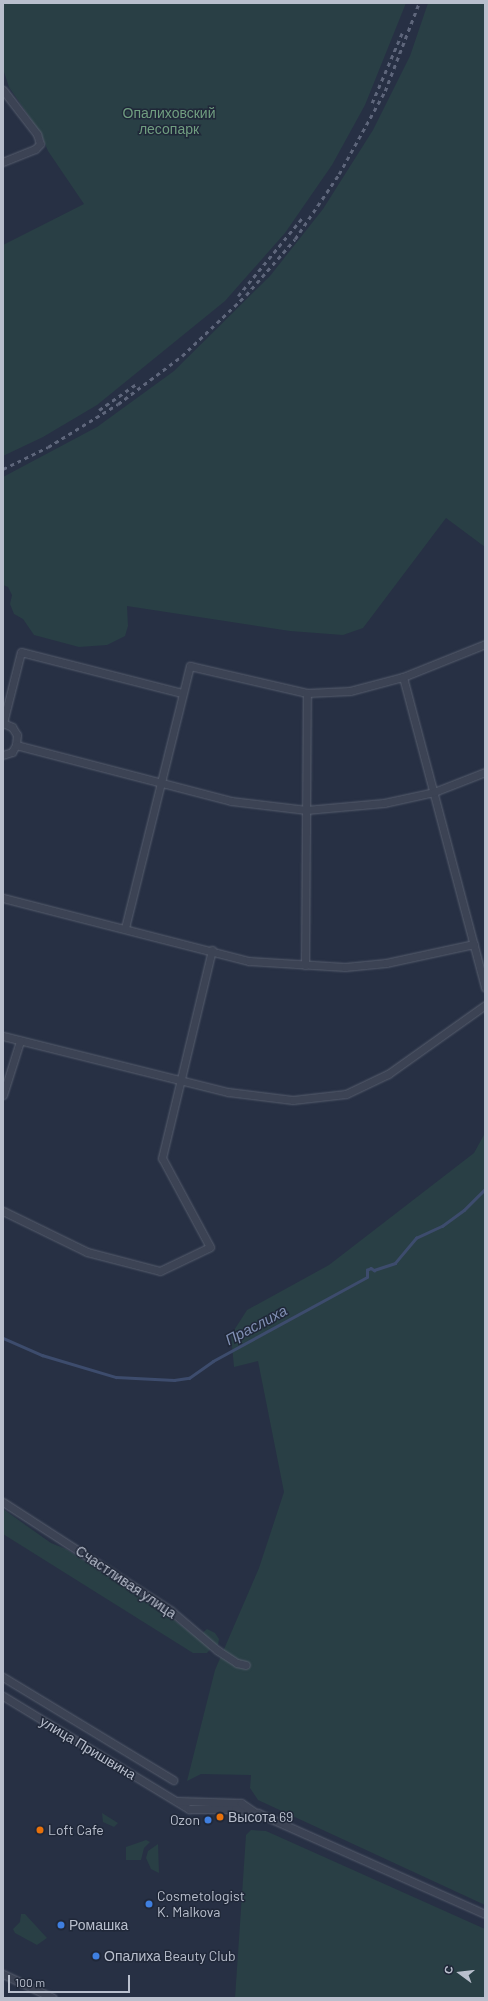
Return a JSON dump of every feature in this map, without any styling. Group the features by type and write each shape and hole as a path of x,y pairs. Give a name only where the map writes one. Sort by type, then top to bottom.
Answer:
{"street":[{"path":"3,90 37,134 40,144 35,150 3,162"},
{"path":"125,928 182,692 190,666 307,693 350,691 403,677 485,644"},
{"path":"3,755 12,752 16,745 17,736 12,727 3,723 21,652 182,692"},
{"path":"403,677 485,987"},
{"path":"305,965 307,693"},
{"path":"16,745 231,800 306,810 384,803 434,792 485,772"},
{"path":"3,898 212,950 249,961 345,967 386,963 474,944"},
{"path":"3,1211 87,1252 160,1271 210,1247 162,1158 212,950"},
{"path":"3,1036 228,1092 293,1100 346,1094 388,1074 485,1005"},
{"path":"3,1095 20,1041"},
{"name":"Счастливая улица","path":"3,1502 170,1610 217,1650 237,1663 246,1665"},
{"path":"3,1677 173,1780"},
{"name":"улица Пришвина","path":"3,1696 173,1800 241,1803 253,1811 485,1914"},
{"path":"3,1974 53,1998"}],"green space":[{"name":"Опалиховский лесопарк","path":"3,3 406,3 365,105 332,165 285,233 225,301 97,405 43,437 3,456 3,245 84,204 48,151 41,134 9,87 3,69"},
{"path":"428,3 485,3 485,547 446,518 363,628 343,635 290,631 127,606 128,626 125,636 107,645 79,647 34,635 23,619 14,614 10,604 12,595 8,587 3,585 3,477 97,427 174,371 270,276 323,209 373,130 410,56"},
{"path":"485,1133 485,1905 258,1800 250,1788 251,1775 201,1774 187,1781 215,1670 259,1568 284,1492 258,1361 234,1367 231,1335 247,1310 329,1265 474,1153"},
{"path":"3,1509 51,1543 66,1549 164,1612 195,1636 199,1636 207,1629 215,1633 219,1639 218,1645 213,1646 207,1653 193,1653 3,1534"},
{"path":"102,1813 118,1823 114,1827 103,1822"},
{"path":"251,1830 266,1831 485,1929 485,1998 235,1998 246,1835"},
{"path":"146,1840 150,1842 144,1848 141,1860 126,1860 126,1847"},
{"path":"158,1844 159,1873 151,1869 146,1858 148,1851"},
{"path":"21,1914 25,1914 47,1938 37,1945 15,1933 13,1929 20,1922"}],"waterway":[{"name":"Праслиха","path":"3,1338 42,1355 116,1377 174,1380 189,1378 213,1361 367,1277 367,1270 371,1268 374,1270 395,1263 416,1238 442,1226 464,1210 485,1189"}],"railway":[{"path":"3,469 48,447 118,404 182,356 246,295 295,239 339,174 385,91 419,3"},
{"path":"372,103 402,33"},
{"path":"238,296 303,217"},
{"path":"99,410 135,385"}],"place":[{"name":"Высота 69","path":"220,1817"},
{"name":"Ozon","path":"208,1820"},
{"name":"Loft Cafe","path":"40,1830"},
{"name":"Cosmetologist K. Malkova","path":"149,1904"},
{"name":"Ромашка","path":"61,1925"},
{"name":"Опалиха Beauty Club","path":"96,1956"}]}
